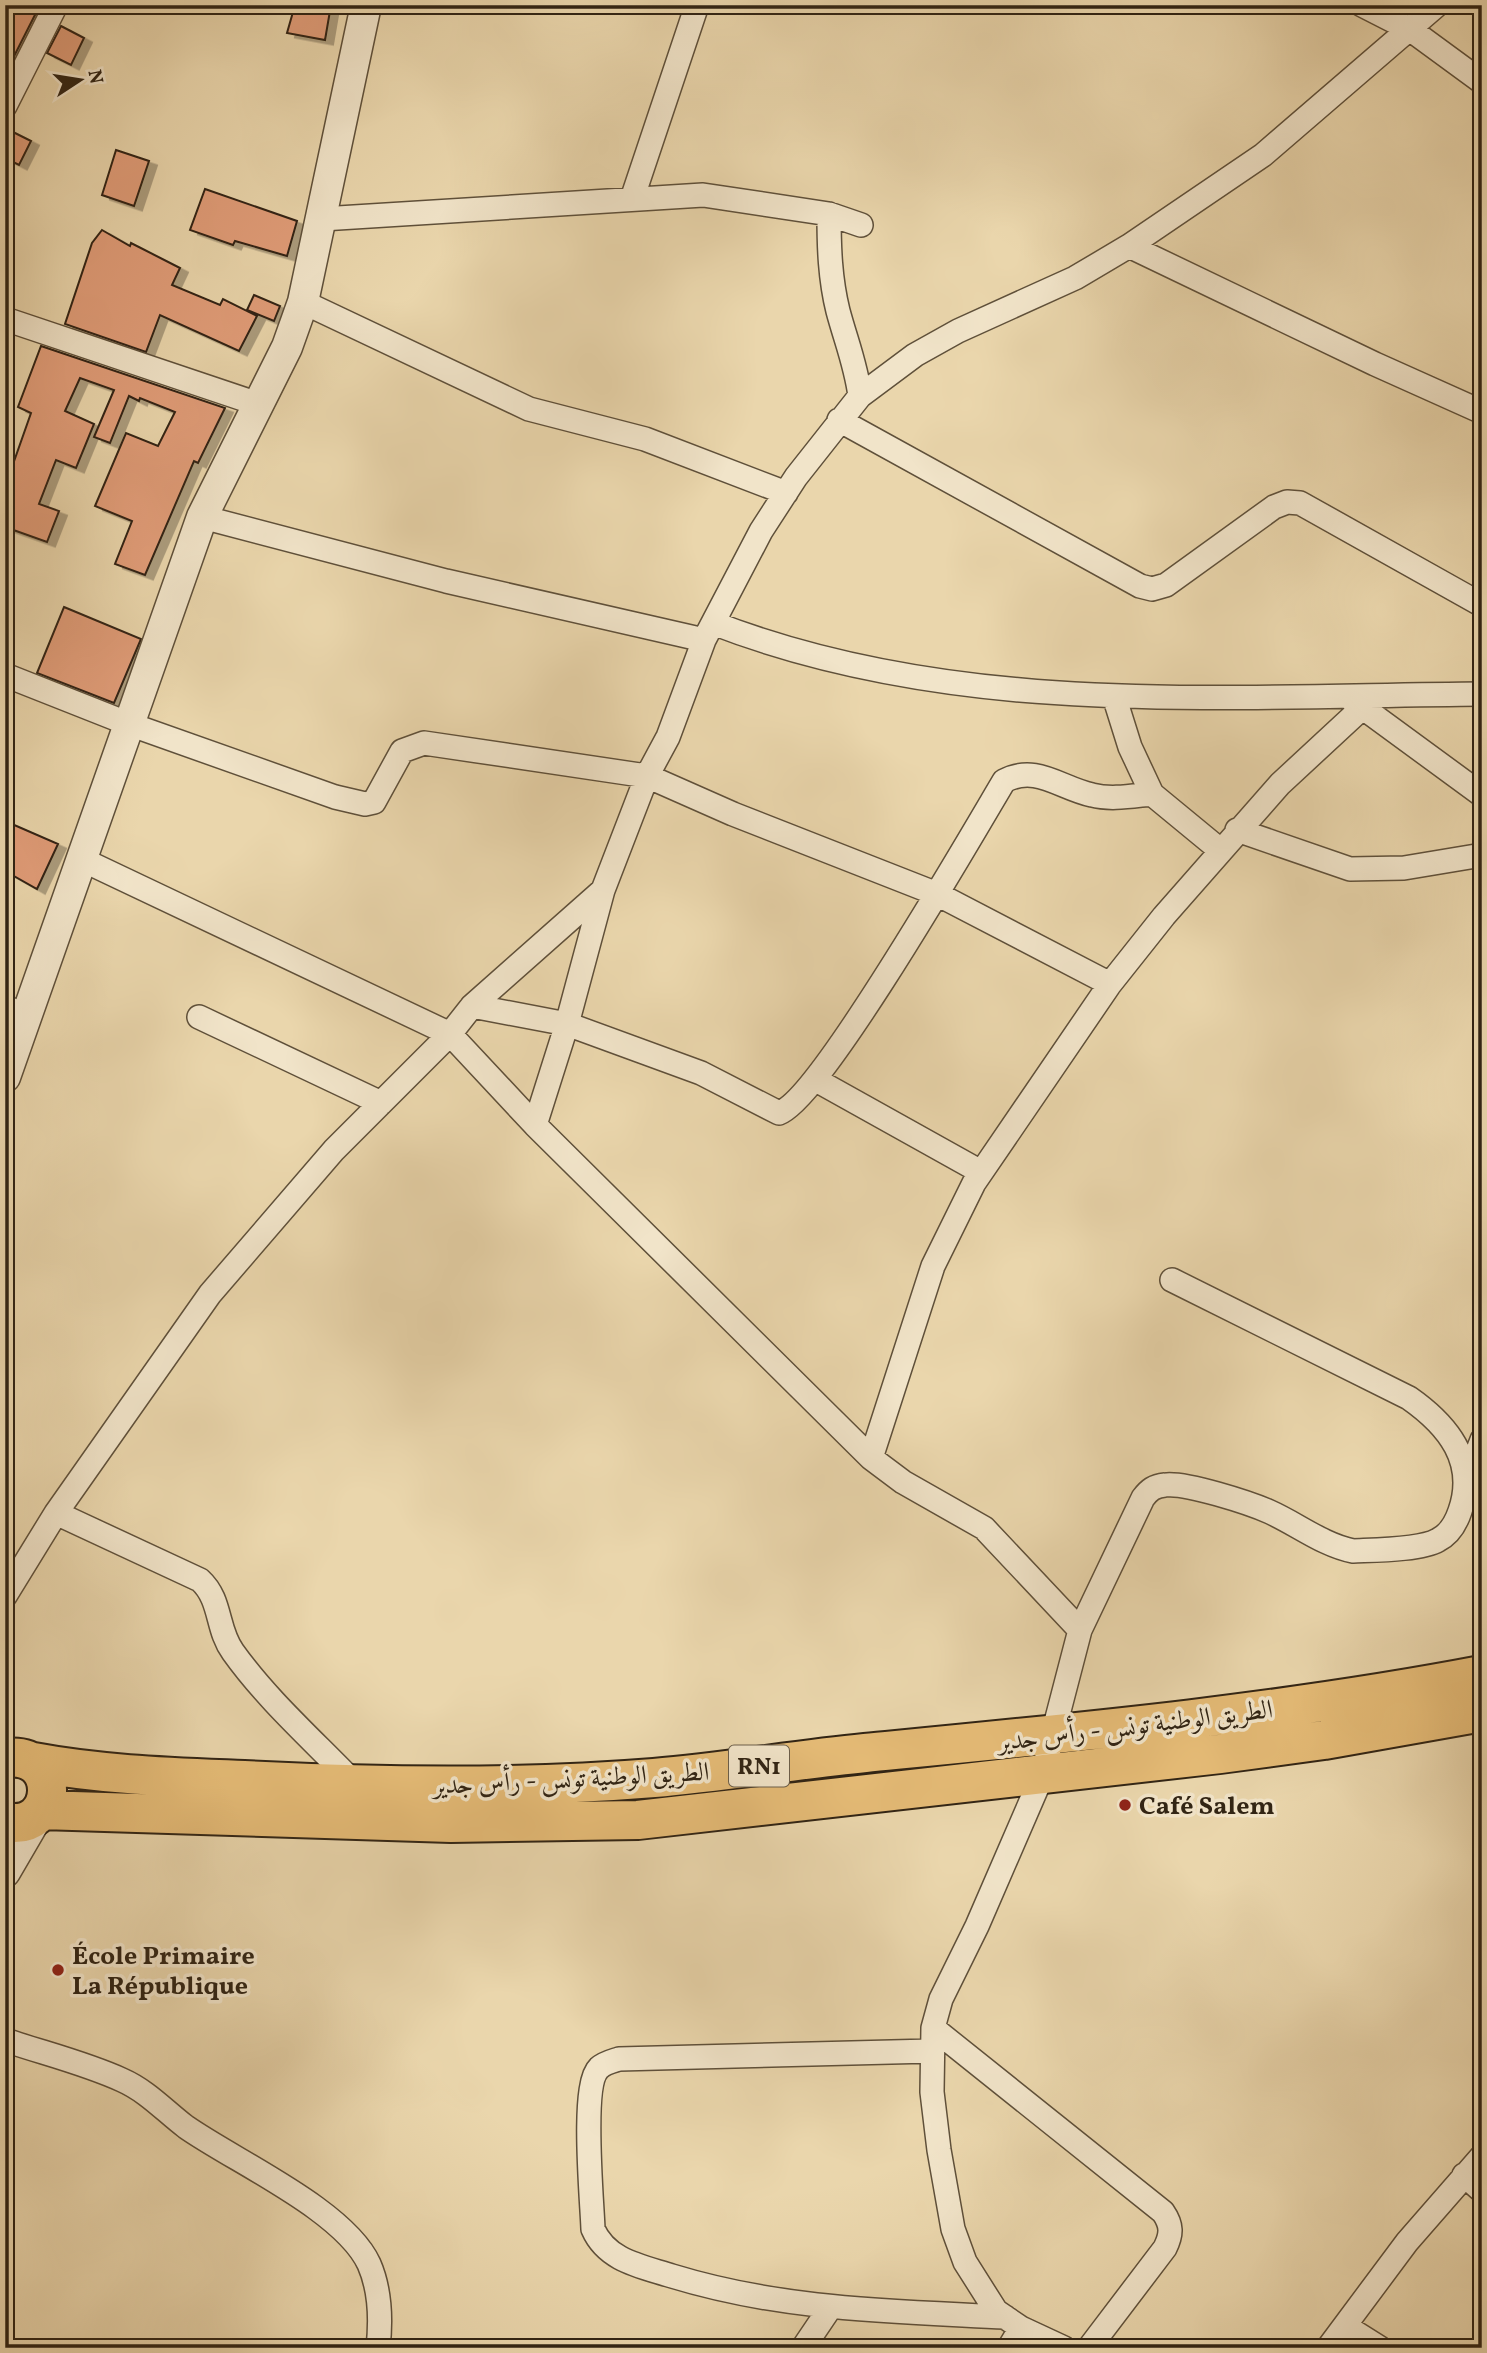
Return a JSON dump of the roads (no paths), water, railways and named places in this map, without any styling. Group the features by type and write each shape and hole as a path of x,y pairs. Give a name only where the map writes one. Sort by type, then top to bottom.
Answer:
{"highway":[{"name":"الطريق الوطنية تونس - رأس جدير","path":"19,1760 79,1771 357,1786 483,1786 654,1778 862,1753 1051,1737 1243,1713 1482,1675"},
{"name":"الطريق الوطنية تونس - رأس جدير","path":"29,1815 451,1823 638,1820 1042,1776 1324,1740 1482,1712"},
{"name":"RN1","path":"19,1760 46,1779 48,1790 29,1815"}],"street":[{"path":"5,106 56,5"},
{"path":"5,1077 16,1012 83,860 202,517 287,346 303,302 366,5"},
{"path":"632,199 697,5"},
{"path":"1362,5 1411,30 1482,82"},
{"path":"535,1125 567,1024 603,890 647,776 668,737 709,632 761,531 839,420 860,396 915,355 958,331 1074,278 1129,246 1263,155 1437,5"},
{"path":"321,219 704,195 829,214 861,225"},
{"path":"829,214 829,262 838,310 854,356 860,396"},
{"path":"1129,246 1482,412"},
{"path":"303,302 528,409 645,439 786,493"},
{"path":"5,319 258,404"},
{"path":"839,420 1140,586 1152,589 1166,585 1274,507 1287,502 1300,503 1482,605"},
{"path":"202,517 446,581 764,643 853,667 1021,692 1354,701 1482,694"},
{"path":"5,675 129,724 335,797 365,804 374,802 402,751 424,743 647,776 733,814 937,894 1110,984"},
{"path":"1114,696 1130,747 1152,794 1220,850"},
{"path":"1354,701 1482,794"},
{"path":"871,1458 933,1266 981,1172 1110,984 1237,830 1354,701"},
{"path":"472,1006 567,1024 701,1073 771,1111 787,1110 816,1080 937,894 1004,781 1016,774 1032,773 1089,795 1104,797 1152,794"},
{"path":"1237,830 1350,869 1404,868 1482,855"},
{"path":"83,860 450,1034 535,1125 871,1458 903,1482 984,1528 1080,1630"},
{"path":"5,1596 56,1513 210,1294 334,1150 450,1034 472,1006 603,890"},
{"path":"199,1017 381,1102"},
{"path":"816,1080 981,1172"},
{"path":"1172,1280 1409,1398 1440,1423 1457,1449 1468,1476"},
{"path":"1064,2348 1013,2323 996,2311 965,2262 953,2230 939,2150 931,2051 933,2028 941,1999 1042,1776 1080,1630 1143,1498 1157,1487 1174,1485 1242,1502 1276,1515 1339,1548 1353,1551 1437,1541 1456,1522 1468,1476 1482,1440"},
{"path":"56,1513 200,1580 210,1589 231,1650 262,1689 357,1786"},
{"path":"5,1872 29,1815"},
{"path":"933,2028 1163,2213 1169,2221 1171,2230 1165,2248 1088,2348"},
{"path":"5,2040 122,2080 145,2092 188,2128 328,2215 368,2263 377,2293 380,2329 378,2348"},
{"path":"931,2051 619,2059 598,2069 592,2080 589,2096 593,2229 600,2244 625,2261 714,2289 771,2301 830,2308 1013,2323"},
{"path":"1328,2348 1407,2242 1482,2156"},
{"path":"1464,2175 1482,2190"},
{"path":"803,2348 830,2308"},
{"path":"1009,2348 1013,2323"},
{"path":"1345,2326 1380,2348"}],"place":[{"name":"Café Salem","path":"1125,1805"},
{"name":"École Primaire La République","path":"58,1970"}]}
